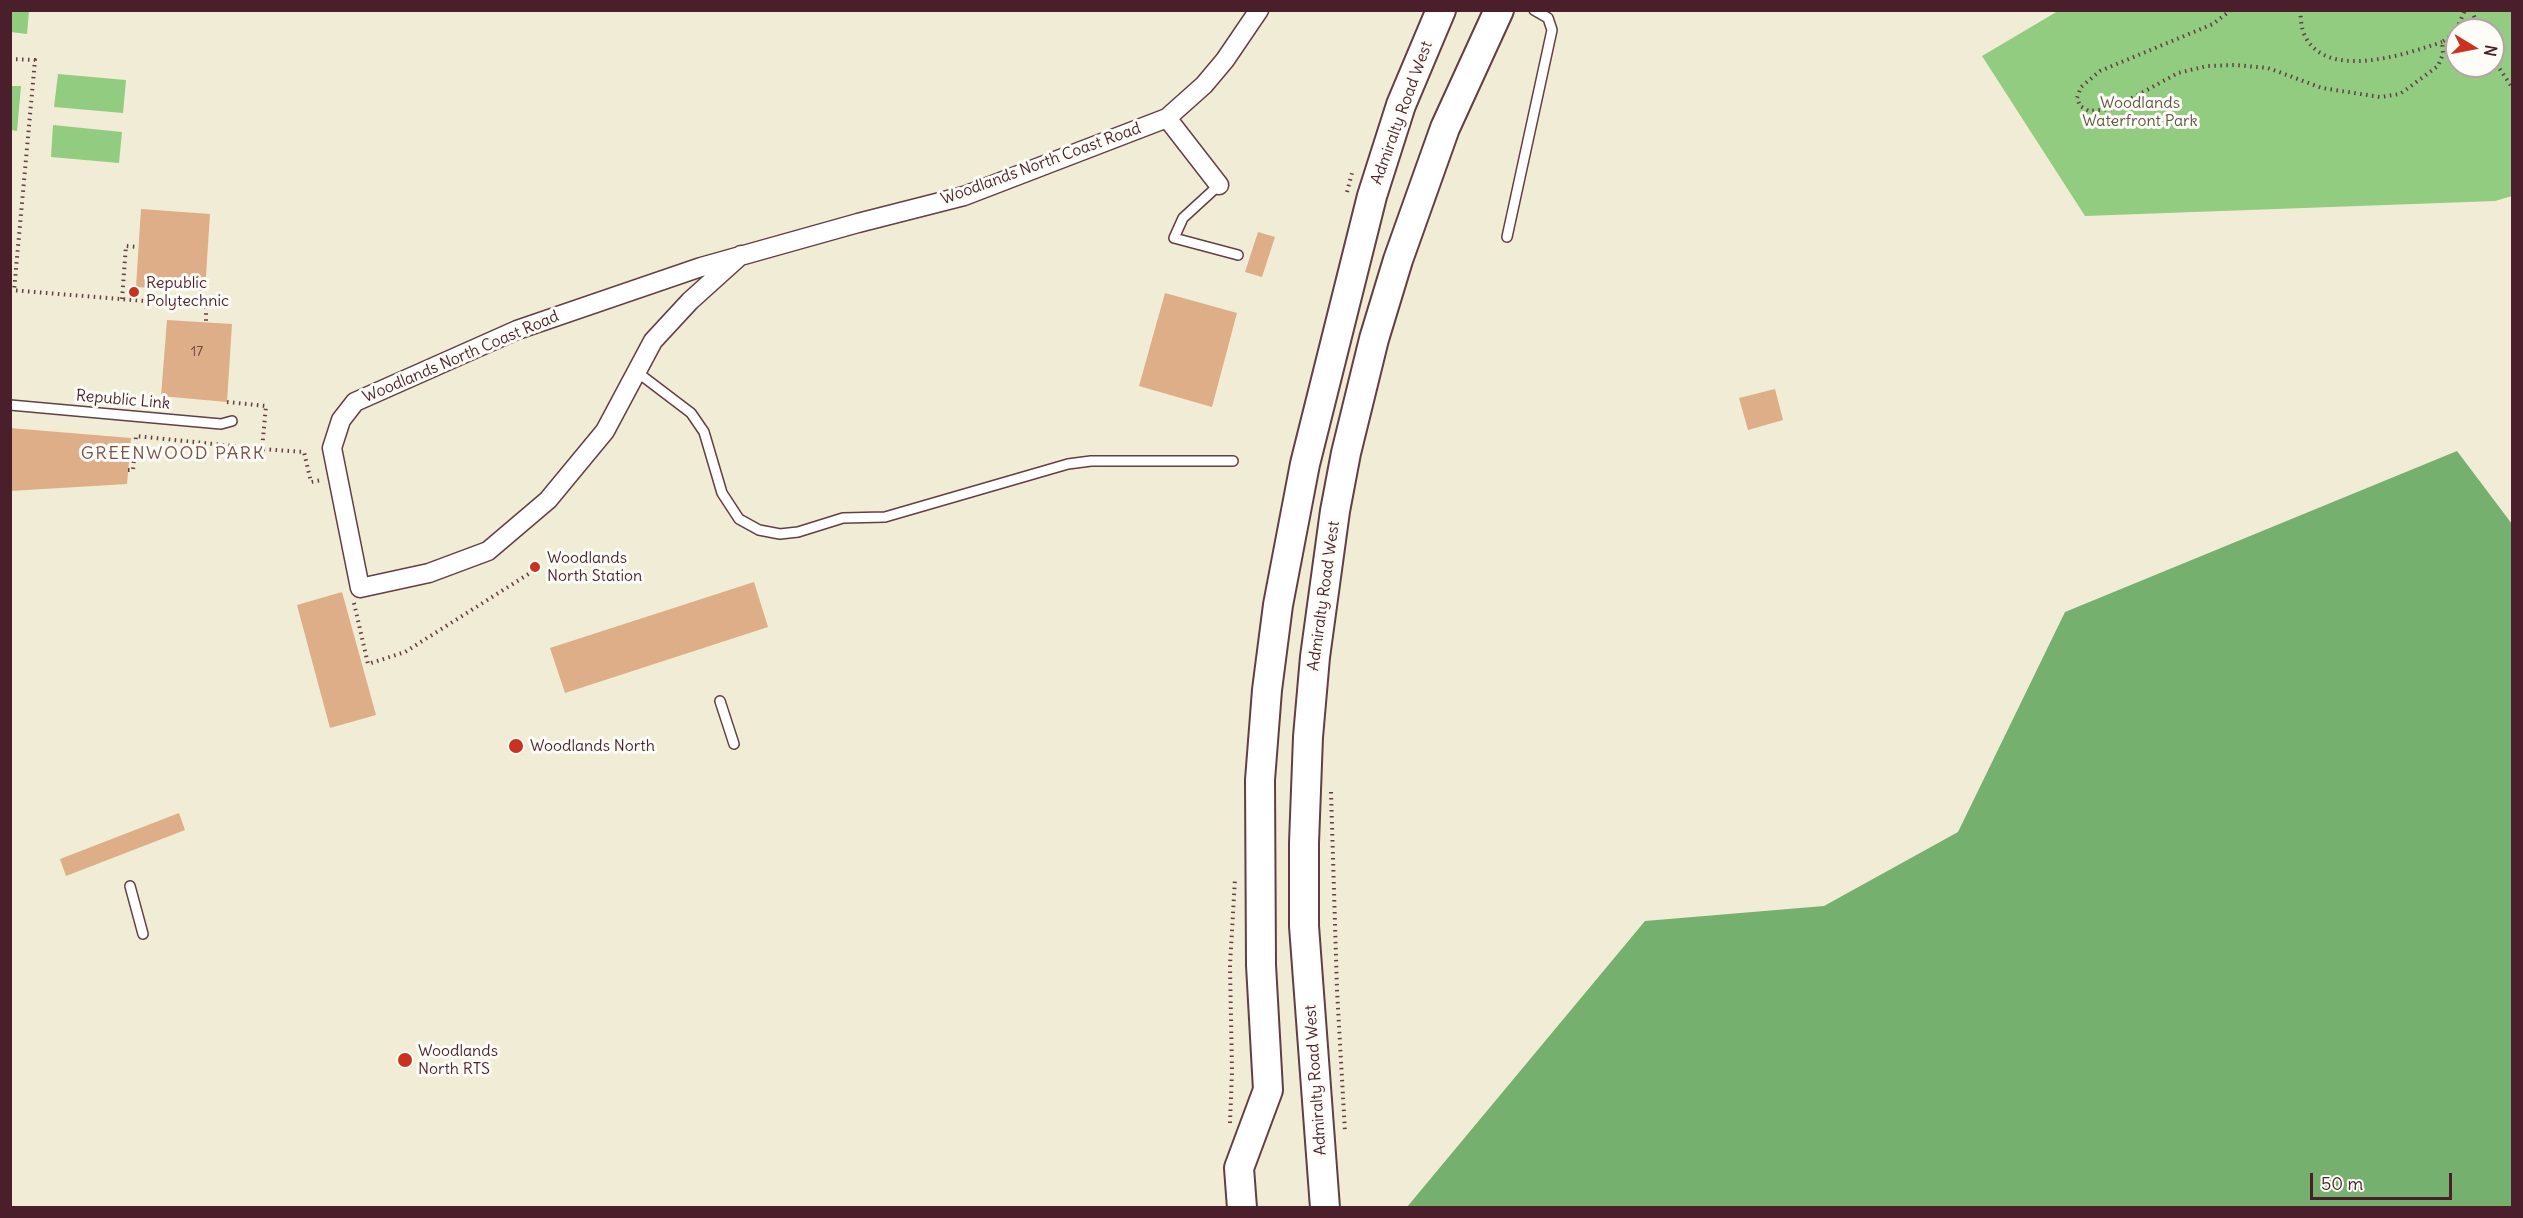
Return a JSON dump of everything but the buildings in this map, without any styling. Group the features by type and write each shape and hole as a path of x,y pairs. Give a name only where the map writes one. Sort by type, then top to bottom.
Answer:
{"main road":[{"name":"Admiralty Road West","path":"1242,1208 1239,1168 1268,1090 1260,965 1260,780 1267,690 1278,605 1305,464 1372,196 1401,105 1441,10"},
{"name":"Admiralty Road West","path":"1325,1208 1304,926 1304,843 1308,736 1315,657 1335,511 1346,453 1374,339 1398,260 1445,128 1499,10"}],"street":[{"name":"Woodlands North Coast Road","path":"741,255 690,301 653,341 605,431 548,500 488,551 429,573 360,588 332,448 341,420 355,402 517,330 741,255 964,196 1167,117 1204,85 1225,60 1259,10"},
{"path":"1167,117 1218,185"}],"lane":[{"path":"1507,237 1552,30 1548,18 1534,10"},
{"path":"1218,185 1183,218 1174,238 1238,255"},
{"path":"637,372 691,413 704,432 722,493 739,519 759,530 780,534 798,532 843,518 885,517 1068,464 1091,461 1233,461"},
{"name":"Republic Link","path":"10,405 221,424 232,420"},
{"path":"720,701 734,744"},
{"path":"130,886 143,934"}],"path":[{"path":"2231,10 2213,24 2100,71 2081,87 2078,98 2080,106 2089,111 2112,109 2178,73 2207,66 2235,65 2268,68 2322,88 2380,97 2400,94 2438,66 2443,54 2442,42"},
{"path":"2300,10 2304,34 2317,51 2342,62 2402,55 2442,42 2455,33 2465,10"},
{"path":"10,59 35,60 12,291 206,306 206,322"},
{"path":"122,299 126,246 138,247"},
{"path":"128,470 133,470 136,436 262,449"},
{"path":"1331,781 1337,990 1346,1140"}],"green space":[{"path":"10,11 29,11 27,34 11,32"},
{"name":"Woodlands Waterfront Park","path":"2058,11 2512,11 2512,196 2495,201 2085,216 1982,56"},
{"path":"58,74 126,80 123,113 54,107"},
{"path":"10,86 21,86 17,131 11,130"},
{"path":"53,125 122,132 119,163 51,157"},
{"path":"2457,451 2512,524 2512,1207 1407,1207 1645,921 1824,906 1958,832 2065,612"}],"place":[{"name":"Republic Polytechnic","path":"134,292"},
{"name":"Woodlands North Station","path":"535,567"},
{"name":"Woodlands North","path":"516,746"},
{"name":"Woodlands North RTS","path":"405,1060"}],"district":[{"name":"GREENWOOD PARK","path":"173,454"}]}
